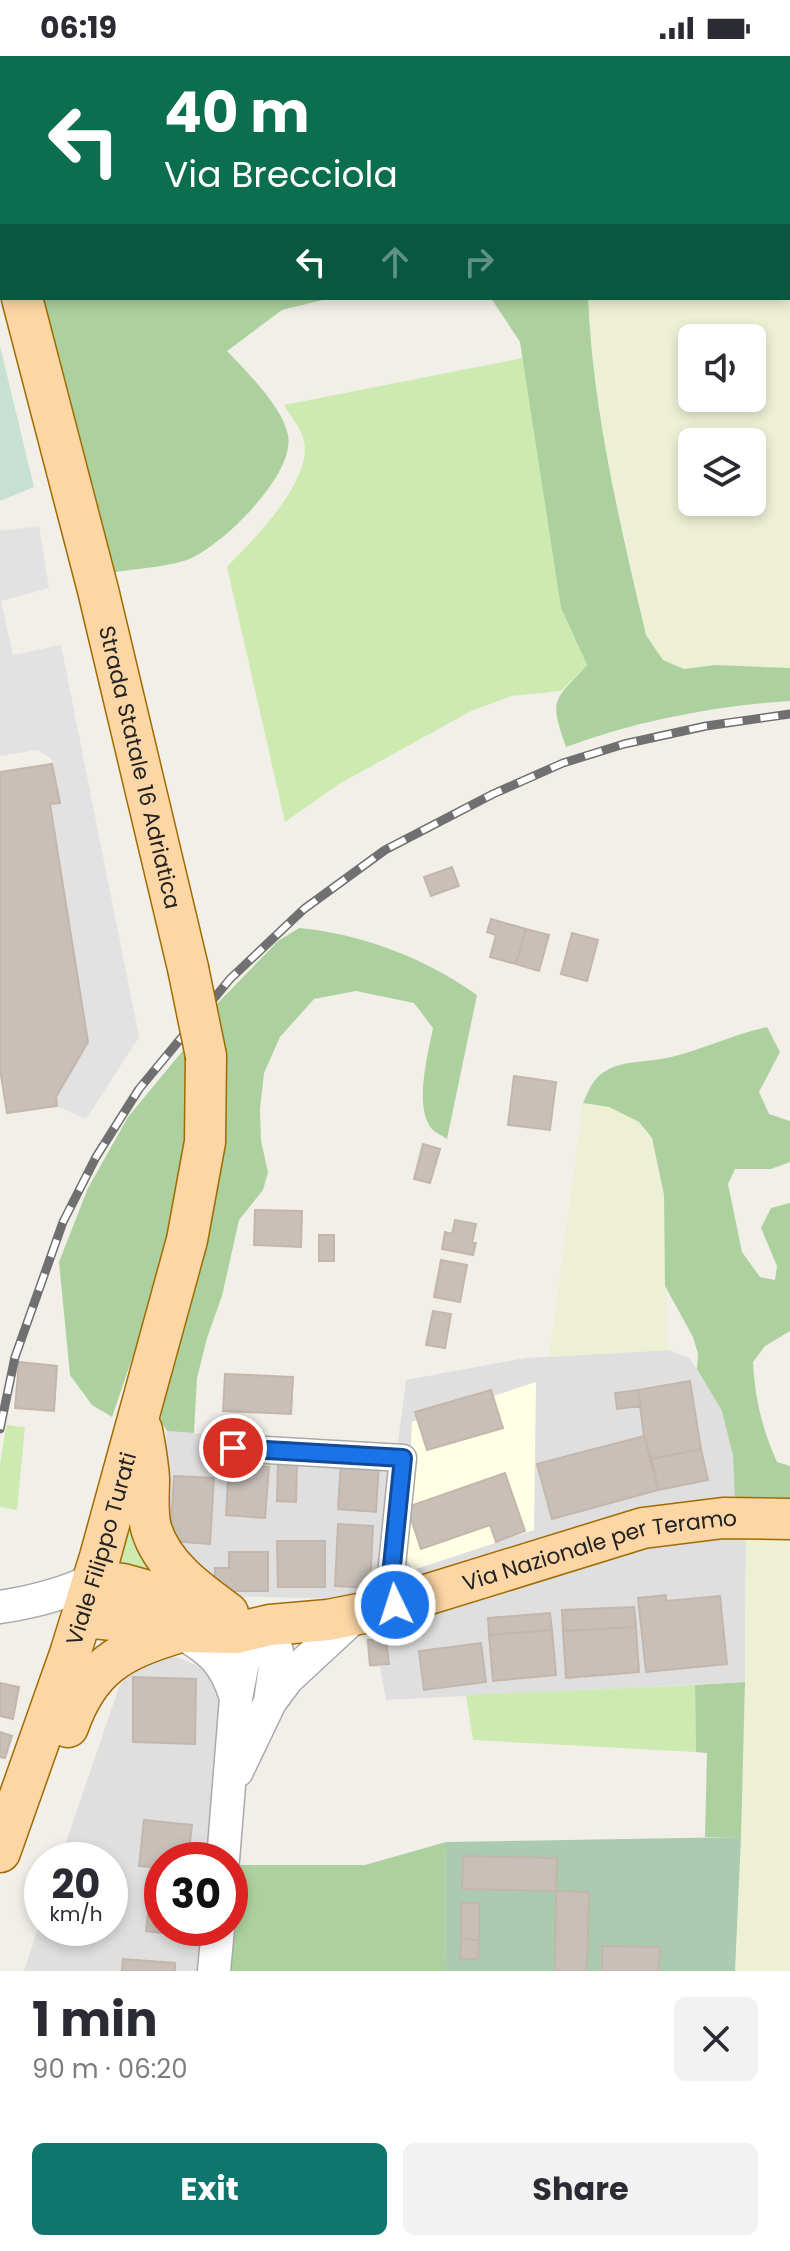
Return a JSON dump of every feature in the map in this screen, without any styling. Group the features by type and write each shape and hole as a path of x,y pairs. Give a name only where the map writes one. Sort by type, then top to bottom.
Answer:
{"main road":[{"name":"Strada Statale 16 Adriatica","path":"23,300 72,489 188,968 206,1056 205,1142 187,1240"},
{"name":"Viale Filippo Turati","path":"0,1852 87,1598 187,1240"},
{"name":"Via Nazionale per Teramo","path":"138,1414 145,1448 149,1512 156,1540 164,1555 199,1593 228,1613"},
{"name":"Via Nazionale per Teramo","path":"87,1598 124,1621 180,1632 236,1633 270,1625 355,1616 643,1528 723,1518 790,1519"},
{"name":"Via Nazionale per Teramo","path":"87,1598 123,1584 270,1625"},
{"name":"Via Nazionale per Teramo","path":"27,1778 60,1751 74,1709 90,1680 103,1666 144,1643 180,1632"}],"street":[{"path":"233,1448 403,1458 390,1585 395,1605"},
{"path":"0,1608 87,1598"},
{"path":"228,1788 270,1702 306,1660 355,1616"},
{"path":"270,1625 277,1652 270,1702"},
{"path":"224,1842 236,1698 246,1650 270,1625"},
{"path":"180,1632 213,1655 228,1674 236,1698"},
{"path":"214,1971 216,1946"}],"shaded area":[{"path":"588,300 790,300 790,668 715,665 684,669 663,660 646,635 605,447 590,339"},
{"path":"0,346 34,487 0,501"},
{"path":"39,526 49,588 1,601 13,655 61,645 139,1037 86,1119 57,1106 56,1097 88,1042 50,804 60,802 51,758 37,750 0,756 0,531"},
{"path":"583,1103 609,1107 639,1122 652,1138 664,1195 668,1350 549,1357"},
{"path":"668,1350 689,1358 722,1411 733,1456 735,1503 382,1600 221,1596 156,1513 157,1480 167,1431 397,1450 406,1380 525,1358"},
{"path":"536,1382 534,1530 413,1570 406,1558 412,1422"},
{"path":"746,1526 745,1682 386,1700 380,1667 369,1667 366,1640 377,1639 373,1620 649,1535"},
{"path":"746,1526 790,1530 790,1971 735,1971 745,1682"},
{"path":"172,1655 218,1674 228,1696 222,1842 144,1842 144,1946 217,1946 216,1971 24,1971 32,1946 128,1946 128,1842 66,1842 119,1687 130,1671"},
{"path":"741,1837 735,1971 445,1971 446,1842"}],"green space":[{"path":"39,300 323,300 282,310 227,351 263,390 279,413 288,435 281,469 269,488 237,524 203,552 171,564 110,573"},
{"path":"492,300 588,300 602,425 646,635 663,660 684,669 715,665 790,668 790,701 676,716 566,747 557,719 557,702 587,665 561,608 520,342"},
{"path":"523,358 561,608 587,665 561,691 512,696 471,711 339,784 285,822 227,567 280,507 300,471 305,454 303,438 284,405"},
{"path":"299,928 346,936 392,950 436,970 477,995 447,1139 432,1129 423,1106 424,1079 433,1028 414,1003 356,991 314,999 280,1037 264,1073 260,1109 261,1141 268,1172 263,1190 239,1220 222,1296 197,1378 194,1433 167,1431 154,1412 213,1008 278,941"},
{"path":"767,1027 780,1052 759,1092 769,1114 790,1121 790,1162 771,1169 735,1169 728,1184 742,1252 760,1277 775,1280 777,1266 761,1228 771,1208 790,1203 790,1331 765,1346 753,1362 767,1438 777,1462 790,1466 790,1519 735,1503 733,1456 722,1411 697,1369 698,1354 693,1337 665,1286 664,1195 652,1138 639,1122 609,1107 583,1103 596,1078 612,1068 671,1057"},
{"path":"185,1048 199,1115 151,1303 112,1417 92,1405 70,1375 59,1262 88,1188 128,1117"},
{"path":"6,1425 25,1427 17,1510 0,1507 0,1466"},
{"path":"130,1484 174,1588 106,1570"},
{"path":"745,1682 741,1837 705,1837 707,1753 696,1752 695,1685"},
{"path":"695,1685 696,1752 473,1740 466,1695"},
{"path":"446,1842 445,1971 231,1971 233,1946 248,1946 248,1865 365,1865"}],"building":[{"path":"52,764 60,803 50,804 88,1042 56,1097 57,1106 7,1113 0,1069 0,772"},
{"path":"452,867 459,886 431,896 424,877"},
{"path":"491,919 526,929 516,964 490,957 496,935 487,932"},
{"path":"526,929 549,935 539,971 516,964"},
{"path":"572,933 598,940 587,981 561,974"},
{"path":"514,1076 556,1082 550,1130 508,1125"},
{"path":"423,1144 440,1149 430,1183 414,1179"},
{"path":"255,1210 302,1211 301,1247 254,1245"},
{"path":"455,1220 476,1224 473,1255 442,1249 445,1232 452,1234"},
{"path":"319,1235 334,1235 334,1261 319,1261"},
{"path":"441,1260 467,1265 460,1302 434,1297"},
{"path":"433,1311 451,1314 445,1348 426,1345"},
{"path":"19,1362 57,1366 54,1411 15,1408"},
{"path":"225,1374 293,1377 291,1414 223,1411"},
{"path":"690,1381 701,1449 652,1459 644,1436 638,1390"},
{"path":"491,1390 503,1428 427,1450 415,1412"},
{"path":"638,1390 641,1406 617,1409 615,1393"},
{"path":"644,1436 658,1490 552,1519 537,1464"},
{"path":"701,1449 708,1480 658,1490 652,1459"},
{"path":"341,1461 379,1463 376,1512 338,1509"},
{"path":"229,1464 269,1467 265,1518 226,1515"},
{"path":"278,1464 297,1465 296,1502 277,1501"},
{"path":"505,1473 525,1531 496,1542 490,1525 421,1549 407,1507"},
{"path":"174,1476 214,1478 210,1544 170,1541"},
{"path":"338,1524 373,1526 370,1588 335,1586"},
{"path":"277,1541 325,1541 325,1587 278,1587"},
{"path":"229,1552 268,1552 268,1591 215,1591 215,1568 229,1568"},
{"path":"666,1595 666,1601 720,1596 727,1664 646,1672 638,1598"},
{"path":"634,1607 636,1627 563,1631 562,1610"},
{"path":"550,1613 552,1630 489,1635 488,1618"},
{"path":"636,1627 639,1672 566,1678 563,1631"},
{"path":"552,1630 556,1675 493,1681 489,1635"},
{"path":"386,1639 389,1664 370,1665 368,1640"},
{"path":"481,1643 486,1682 424,1690 419,1651"},
{"path":"133,1677 196,1679 195,1744 133,1742"},
{"path":"0,1683 19,1687 13,1719 0,1716"},
{"path":"0,1732 12,1736 5,1758 0,1757"},
{"path":"144,1820 192,1825 190,1842 144,1842 144,1866 139,1866"},
{"path":"463,1856 557,1858 556,1891 462,1889"},
{"path":"556,1891 589,1892 587,1971 555,1971"},
{"path":"461,1903 479,1903 479,1940 461,1939"},
{"path":"461,1939 479,1940 478,1959 460,1959"},
{"path":"602,1946 660,1947 659,1971 602,1971"},
{"path":"123,1959 175,1963 175,1971 122,1971"}],"railway":[{"path":"0,1429 15,1357 63,1222 96,1157 139,1089 230,979 304,909 385,850 493,794 563,763 624,744 706,726 790,714"}],"route":[{"path":"233,1448 403,1458 390,1585 395,1605"}]}
